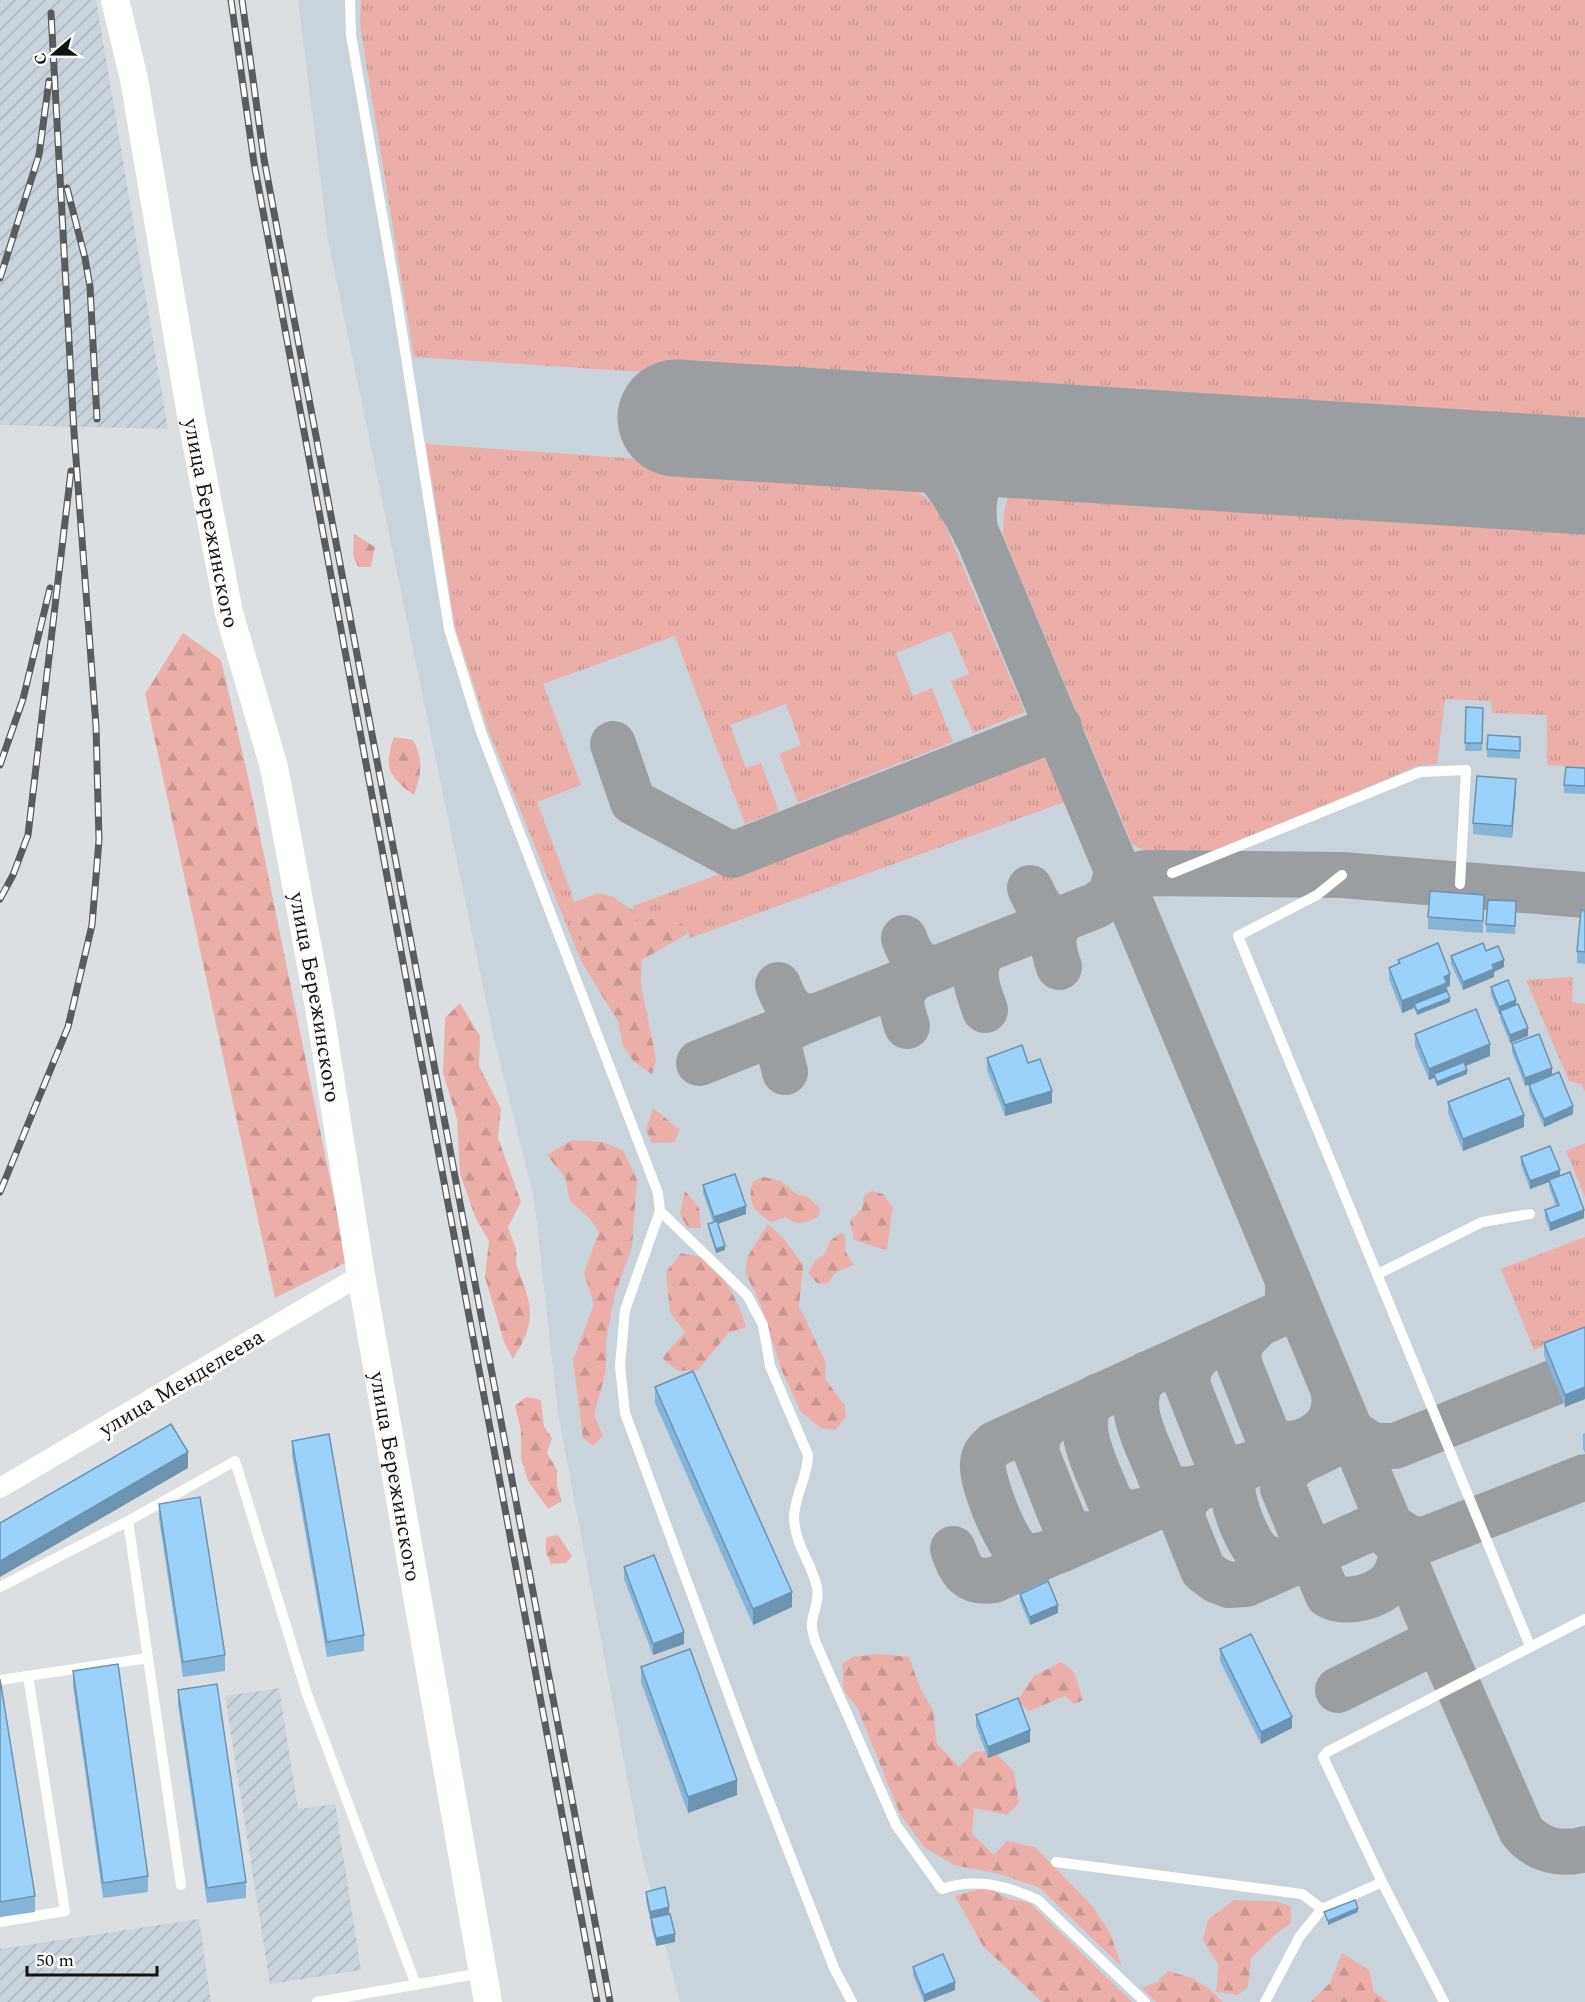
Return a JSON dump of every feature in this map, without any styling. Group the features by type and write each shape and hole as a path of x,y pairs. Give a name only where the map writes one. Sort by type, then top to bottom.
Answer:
{"main road":[{"name":"улица Бережинского","path":"115,0 134,79 189,403 230,613 274,767 282,808 320,1013 361,1275 488,2002"}],"street":[{"name":"улица Менделеева","path":"0,1488 361,1275"}],"lane":[{"path":"350,0 351,35 396,294 449,629 481,732 658,1193 660,1211 625,1310 620,1366 625,1413 751,1755 834,1968 852,2002"},
{"path":"1172,873 1420,772 1466,770 1460,884"},
{"path":"1342,875 1317,895 1238,936 1530,1646"},
{"path":"660,1211 747,1295 763,1325 770,1366 808,1455 808,1464 796,1496 794,1516 795,1538 817,1587 818,1602 811,1625 815,1641 896,1825 942,1889 977,1881 1019,1891 1038,1900 1145,2002"},
{"path":"1378,1274 1482,1222 1530,1214"},
{"path":"0,1587 128,1521 235,1461 307,1695 416,1985"},
{"path":"128,1521 181,1885"},
{"path":"1444,2002 1323,1761 1324,1754 1585,1619"},
{"path":"0,1680 148,1658"},
{"path":"0,1922 65,1911 28,1676"},
{"path":"1056,1862 1302,1894 1322,1909"},
{"path":"1265,2002 1300,1936 1322,1909 1382,1882"},
{"path":"317,2002 484,1973"}],"shaded area":[{"path":"0,0 96,0 168,429 0,425"},
{"path":"298,0 1585,0 1585,2002 680,2002 642,1856 558,1414 534,1198 492,1030 328,240"},
{"path":"279,1688 298,1809 335,1804 361,1970 270,1984 225,1696"},
{"path":"199,1919 211,2002 0,2002 0,1949"}],"green space":[{"path":"361,0 1585,0 1585,434 414,357 360,25"},
{"path":"426,444 896,477 918,490 939,511 1025,712 973,733 951,681 969,674 951,631 896,653 913,696 932,688 953,742 798,803 779,754 801,745 786,704 730,725 746,768 761,763 779,811 745,824 675,636 543,684 581,785 537,802 571,892 583,934 581,961 488,729 455,627"},
{"path":"1030,485 1585,522 1585,767 1547,765 1547,715 1492,713 1491,701 1445,699 1437,764 1417,766 1198,861 1157,858 1132,844 1003,536 1004,512 1008,497"},
{"path":"354,534 375,547 371,567 358,567 353,554"},
{"path":"183,633 221,660 247,772 347,1262 275,1298 145,694"},
{"path":"394,737 413,740 419,754 420,767 414,795 399,783 390,771 389,757"},
{"path":"1049,753 1070,800 690,938 685,926 635,922 633,906"},
{"path":"598,893 613,897 635,912 636,922 668,916 685,926 687,934 642,960 641,984 656,1060 652,1074 634,1062 623,1046 618,1021 581,961 583,934 574,902"},
{"path":"1573,977 1572,1002 1585,1004 1585,1092 1581,1084 1569,1081 1526,980"},
{"path":"460,1003 480,1036 479,1066 501,1109 498,1138 521,1202 508,1227 516,1249 516,1265 526,1293 530,1314 526,1334 513,1359 504,1342 485,1277 489,1241 476,1219 460,1174 457,1119 443,1073 445,1018"},
{"path":"653,1108 680,1130 674,1142 652,1143 646,1130"},
{"path":"572,1140 602,1142 623,1150 637,1180 632,1247 615,1294 606,1341 606,1371 594,1415 603,1436 593,1446 583,1438 573,1360 594,1304 584,1273 599,1232 590,1219 570,1201 565,1177 547,1155"},
{"path":"1585,1143 1585,1197 1566,1151"},
{"path":"763,1177 781,1181 798,1195 808,1197 820,1208 819,1216 802,1223 785,1217 772,1222 766,1218 753,1206 751,1196 752,1182"},
{"path":"685,1191 699,1208 701,1228 688,1228 680,1214"},
{"path":"872,1191 883,1194 893,1208 886,1250 854,1240 850,1221 862,1209 864,1196"},
{"path":"768,1224 784,1239 803,1265 799,1306 826,1363 825,1379 845,1406 846,1417 835,1430 821,1428 801,1412 782,1371 760,1303 745,1272 748,1256"},
{"path":"842,1232 846,1239 845,1251 854,1265 836,1272 827,1284 817,1283 808,1273 815,1261 825,1254 830,1241"},
{"path":"1585,1237 1585,1328 1534,1350 1501,1269"},
{"path":"681,1253 700,1257 715,1268 735,1298 746,1327 728,1333 698,1370 678,1371 662,1358 685,1332 670,1312 666,1272"},
{"path":"526,1397 541,1400 544,1427 552,1438 547,1453 557,1470 557,1486 562,1501 548,1509 528,1481 521,1458 521,1430 515,1406"},
{"path":"558,1535 572,1556 566,1563 551,1564 546,1553 546,1537"},
{"path":"879,1654 909,1657 921,1690 933,1710 937,1744 959,1767 974,1752 994,1751 1014,1772 1019,1803 1007,1815 974,1808 972,1834 994,1855 1007,1841 1035,1847 1093,1907 1110,1933 1122,1967 1040,1888 1000,1874 954,1865 925,1848 901,1816 857,1707 844,1691 842,1664 853,1657"},
{"path":"1061,1662 1074,1672 1083,1700 1074,1704 1065,1696 1029,1711 1017,1701 1034,1676"},
{"path":"987,1887 1009,1899 1030,1903 1132,2002 1042,2002 983,1946 955,1896"},
{"path":"1234,1900 1274,1901 1291,1906 1291,1923 1251,1958 1248,1987 1238,1995 1216,1992 1219,1966 1203,1940 1208,1920"},
{"path":"1342,1953 1369,1970 1374,1992 1388,2002 1311,2002 1330,1983"},
{"path":"1168,1971 1192,1978 1208,1988 1223,2002 1156,2002 1142,1988 1157,1982"}],"building":[{"path":"1466,707 1483,708 1482,743 1465,743"},
{"path":"1488,735 1520,737 1520,751 1487,749"},
{"path":"1566,767 1585,768 1585,786 1564,785"},
{"path":"1477,776 1516,779 1512,826 1473,823"},
{"path":"1430,891 1484,895 1483,921 1428,917"},
{"path":"1488,900 1516,901 1515,926 1486,924"},
{"path":"1581,910 1585,911 1585,952 1577,951"},
{"path":"1438,943 1450,974 1444,977 1447,983 1402,1001 1389,968 1400,963 1398,960"},
{"path":"1483,943 1486,951 1498,946 1504,960 1492,965 1494,969 1463,982 1451,956"},
{"path":"1508,980 1516,1000 1499,1007 1491,987"},
{"path":"1447,991 1450,998 1417,1011 1414,1004"},
{"path":"1518,1004 1528,1028 1510,1035 1500,1011"},
{"path":"1476,1009 1490,1044 1429,1069 1415,1034"},
{"path":"1539,1034 1552,1068 1525,1078 1512,1044"},
{"path":"1022,1045 1028,1063 1040,1059 1052,1091 1005,1105 987,1058"},
{"path":"1464,1062 1467,1070 1437,1082 1434,1074"},
{"path":"1559,1072 1573,1106 1544,1119 1529,1085"},
{"path":"1509,1078 1524,1115 1463,1139 1448,1102"},
{"path":"1550,1146 1560,1170 1530,1181 1521,1157"},
{"path":"1570,1172 1584,1210 1550,1223 1545,1210 1559,1205 1549,1180"},
{"path":"735,1174 746,1206 714,1217 703,1185"},
{"path":"717,1221 725,1246 716,1249 708,1224"},
{"path":"1585,1327 1585,1387 1565,1395 1544,1343"},
{"path":"693,1371 792,1592 753,1609 655,1387"},
{"path":"171,1424 188,1452 0,1561 0,1523"},
{"path":"329,1434 364,1635 327,1642 292,1441"},
{"path":"200,1497 225,1655 183,1662 159,1504"},
{"path":"654,1555 684,1632 653,1644 624,1567"},
{"path":"1048,1581 1058,1605 1030,1617 1020,1594"},
{"path":"1251,1634 1292,1717 1261,1732 1220,1649"},
{"path":"690,1649 737,1780 688,1797 641,1667"},
{"path":"118,1664 148,1876 103,1883 73,1671"},
{"path":"0,1679 35,1896 0,1902"},
{"path":"217,1684 246,1882 207,1888 178,1690"},
{"path":"1018,1698 1030,1730 988,1747 976,1715"},
{"path":"665,1887 669,1907 650,1912 646,1892"},
{"path":"1355,1900 1358,1908 1328,1921 1324,1912"},
{"path":"670,1914 675,1934 656,1938 651,1918"},
{"path":"943,1954 955,1982 924,1995 913,1967"}],"taxiway":[{"path":"894,432 922,456 944,480 979,539 1434,1631 1521,1830 1534,1842 1550,1850 1567,1852 1585,1849"},
{"path":"976,534 974,498 985,472 1007,454 1040,441"},
{"path":"613,744 633,802 732,855 1059,727"},
{"path":"699,1063 1097,905 1111,895 1117,871"},
{"path":"1121,879 1145,873 1342,875 1585,895"},
{"path":"1030,888 1046,913 1056,918 1063,918"},
{"path":"1059,967 1054,936 1063,918"},
{"path":"904,938 915,959 925,966 938,968"},
{"path":"984,950 977,965 976,979 985,1010"},
{"path":"907,1026 901,1000 905,989 914,978"},
{"path":"778,985 784,999 796,1013 817,1016"},
{"path":"785,1072 778,1044 786,1031 797,1024"},
{"path":"1288,1281 1288,1305 1280,1314 995,1444 984,1457 983,1472 996,1513 1010,1540 1023,1555 1037,1556 1060,1550 1316,1435 1330,1420 1334,1407 1334,1392"},
{"path":"1258,1324 1240,1343 1238,1361 1268,1437 1285,1445 1301,1442"},
{"path":"1207,1347 1189,1366 1187,1384 1217,1460 1232,1467 1249,1465"},
{"path":"1147,1374 1139,1385 1136,1410 1139,1424 1160,1476 1167,1485 1176,1489 1197,1488"},
{"path":"1350,1431 1373,1446 1395,1446 1555,1382"},
{"path":"1099,1396 1090,1405 1085,1417 1085,1430 1093,1460 1109,1499 1125,1512 1146,1510"},
{"path":"1054,1417 1038,1434 1036,1452 1066,1528 1077,1535 1093,1534"},
{"path":"1328,1447 1293,1466 1288,1471 1283,1488 1328,1595 1344,1600 1363,1598 1381,1590 1395,1576 1401,1551"},
{"path":"1249,1465 1235,1476 1232,1488 1236,1508 1245,1531 1255,1549 1264,1557 1277,1561 1296,1561"},
{"path":"1389,1525 1409,1538 1424,1540 1585,1477"},
{"path":"1197,1488 1183,1503 1183,1520 1203,1570 1216,1580 1229,1585 1246,1584 1369,1529 1383,1530 1397,1543"},
{"path":"953,1549 959,1564 967,1575 985,1581 994,1580 1056,1551"},
{"path":"1338,1690 1424,1647 1434,1631"}],"runway":[{"path":"676,418 1585,476"}],"railway":[{"path":"231,0 254,163 597,2002"},
{"path":"242,0 264,159 610,2002"},
{"path":"0,1192 68,1027 92,925 99,840 96,726 74,432 51,13"},
{"path":"0,278 39,155 49,81"},
{"path":"67,188 90,287 97,419"},
{"path":"0,899 13,875 28,835 71,471"},
{"path":"0,765 23,699 50,588"}]}
